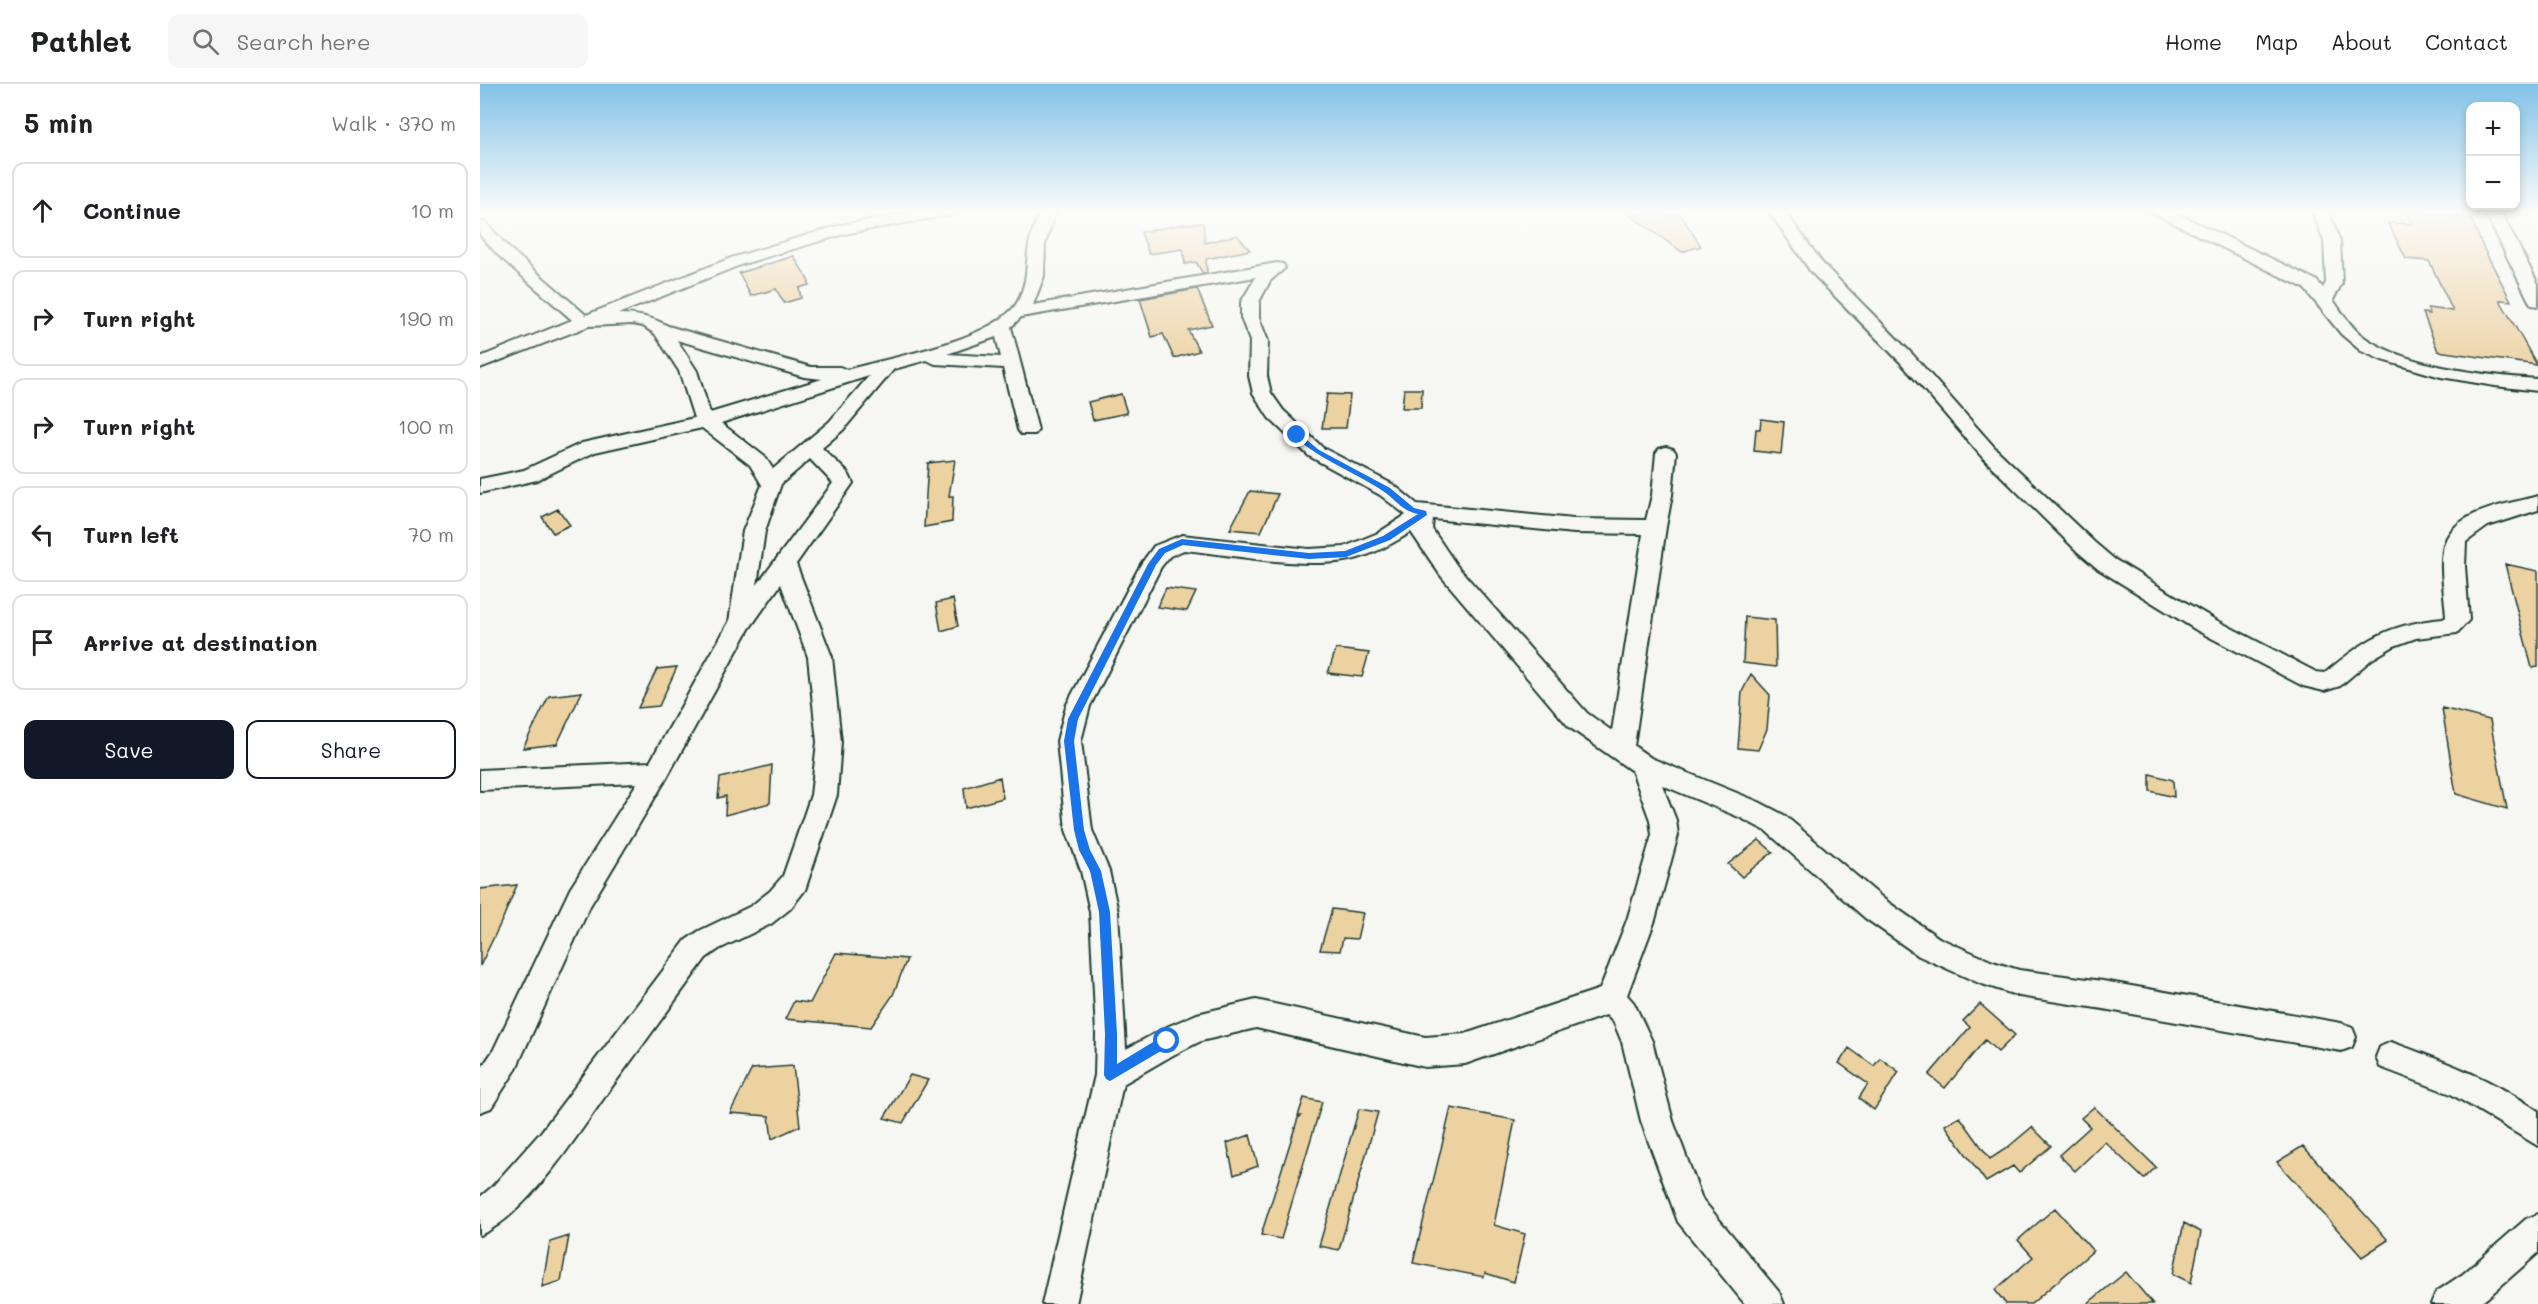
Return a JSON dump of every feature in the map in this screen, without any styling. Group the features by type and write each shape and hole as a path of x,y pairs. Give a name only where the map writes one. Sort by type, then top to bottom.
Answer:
{"street":[{"path":"521,267 583,321 632,319 648,322 662,330 810,373 858,373"},
{"path":"480,363 722,267"},
{"path":"1028,430 1011,363 1009,320 1025,304 1036,276 1036,267"},
{"path":"1816,267 1907,359 1989,453 2106,564 2206,625 2311,680 2324,682 2332,680 2364,653 2386,640 2414,630 2449,627 2458,620 2455,543 2463,531 2477,522 2538,503"},
{"path":"2278,267 2310,284 2352,336 2378,353 2443,370 2538,385"},
{"path":"2325,300 2334,283 2333,267"},
{"path":"2521,267 2538,301"},
{"path":"480,486 530,476 580,451 607,442 706,421 858,373 957,346 1009,320 1277,268 1263,278 1250,302 1250,318 1259,341 1258,376 1262,393 1276,414 1316,452 1387,490 1412,510 1423,514 1574,526 1655,527"},
{"path":"662,330 688,371 701,414 706,421 758,461 772,481"},
{"path":"912,358 1011,363"},
{"path":"740,624 754,531 770,492 772,481 836,426 886,367"},
{"path":"480,1097 504,1061 580,898 657,772 740,624 843,483 841,478 810,448"},
{"path":"1611,999 1641,920 1665,835 1663,820 1632,758 1655,527 1662,495 1666,453"},
{"path":"1423,514 1421,530 1449,571 1578,720 1632,758 1775,823 1875,909 1929,947 1989,974 2019,983 2103,995 2341,1037"},
{"path":"1059,1304 1110,1075 1111,1034 1104,912 1095,871 1079,830 1069,741 1078,706 1152,564 1162,551 1182,542 1309,556 1346,554 1386,538 1423,514"},
{"path":"480,1218 504,1199 552,1143 696,949 709,940 761,915 780,900 795,882 824,795 830,742 820,657 784,562"},
{"path":"480,780 657,772"},
{"path":"1110,1075 1174,1037 1229,1017 1256,1014 1425,1052 1445,1052 1466,1049 1611,999"},
{"path":"1611,999 1624,1013 1637,1041 1657,1121 1690,1210 1767,1304"},
{"path":"2391,1057 2460,1082 2510,1110 2538,1130"},
{"path":"2448,1304 2475,1286 2538,1232"}],"building":[{"path":"759,267 800,267 809,285 799,288 801,298 784,303 776,289 751,296 739,273"},
{"path":"1199,267 1207,267 1207,273 1203,274"},
{"path":"2432,267 2493,267 2511,301 2500,300 2537,365 2438,351 2423,313 2430,314 2427,308 2453,311"},
{"path":"1197,289 1212,325 1188,330 1199,351 1174,358 1163,334 1152,337 1140,299"},
{"path":"1404,389 1422,389 1421,408 1402,408"},
{"path":"1121,394 1127,413 1093,420 1088,402"},
{"path":"1327,394 1350,395 1346,428 1322,428"},
{"path":"1761,419 1784,422 1781,454 1754,451 1756,429 1760,429"},
{"path":"955,460 949,496 953,496 952,522 924,527 928,463"},
{"path":"1250,491 1278,494 1261,532 1230,529"},
{"path":"558,509 570,525 553,533 542,517"},
{"path":"2505,564 2538,571 2538,667 2532,668"},
{"path":"1166,588 1196,592 1187,611 1157,607"},
{"path":"953,599 958,626 941,631 936,603"},
{"path":"1745,617 1775,620 1776,667 1743,663"},
{"path":"1336,649 1369,653 1362,677 1328,673"},
{"path":"677,667 659,706 638,708 657,669"},
{"path":"1751,674 1770,695 1767,729 1758,750 1738,748 1742,692"},
{"path":"582,692 557,744 523,748 549,696"},
{"path":"2442,708 2490,720 2507,809 2456,794"},
{"path":"772,765 770,803 725,815 726,796 718,798 720,778"},
{"path":"2150,774 2173,780 2174,797 2150,791"},
{"path":"1000,777 1003,798 966,808 964,788"},
{"path":"1759,840 1773,852 1742,877 1728,864"},
{"path":"517,885 503,918 480,966 480,889"},
{"path":"1332,909 1363,913 1357,939 1343,938 1340,951 1320,950"},
{"path":"836,953 907,959 893,995 871,1027 785,1019 794,1001 810,1003"},
{"path":"1980,1004 2015,1035 1998,1052 1985,1040 1945,1088 1929,1075 1970,1027 1963,1021"},
{"path":"1849,1048 1874,1066 1880,1058 1899,1072 1874,1110 1859,1098 1868,1084 1839,1063"},
{"path":"793,1066 800,1126 772,1139 769,1116 730,1113 752,1069"},
{"path":"910,1075 928,1080 903,1123 884,1118"},
{"path":"1304,1098 1322,1102 1281,1239 1261,1235 1298,1118 1301,1116 1298,1116"},
{"path":"2094,1107 2156,1167 2144,1179 2105,1142 2075,1171 2059,1155 2090,1127 2081,1118"},
{"path":"1451,1108 1515,1120 1494,1225 1525,1234 1514,1282 1485,1273 1484,1277 1413,1263"},
{"path":"1359,1109 1378,1112 1339,1250 1319,1246"},
{"path":"1960,1117 1990,1159 2032,1127 2051,1146 2019,1173 2013,1166 1986,1182 1945,1125"},
{"path":"1250,1135 1258,1166 1234,1175 1227,1143"},
{"path":"2303,1146 2388,1240 2362,1257 2277,1162"},
{"path":"2055,1208 2093,1251 2031,1304 2006,1304 1995,1290 2033,1257 2018,1240"},
{"path":"2184,1223 2201,1232 2191,1283 2173,1274"},
{"path":"569,1236 561,1281 542,1287 550,1242"},
{"path":"2126,1272 2153,1304 2087,1304"}],"route":[{"path":"1167,1041 1110,1075 1111,1034 1104,912 1100,887 1079,830 1069,741 1073,719 1152,564 1162,551 1170,546 1182,542 1309,556 1346,554 1386,538 1422,515 1423,513 1402,504 1387,490 1316,452 1297,435"}]}
